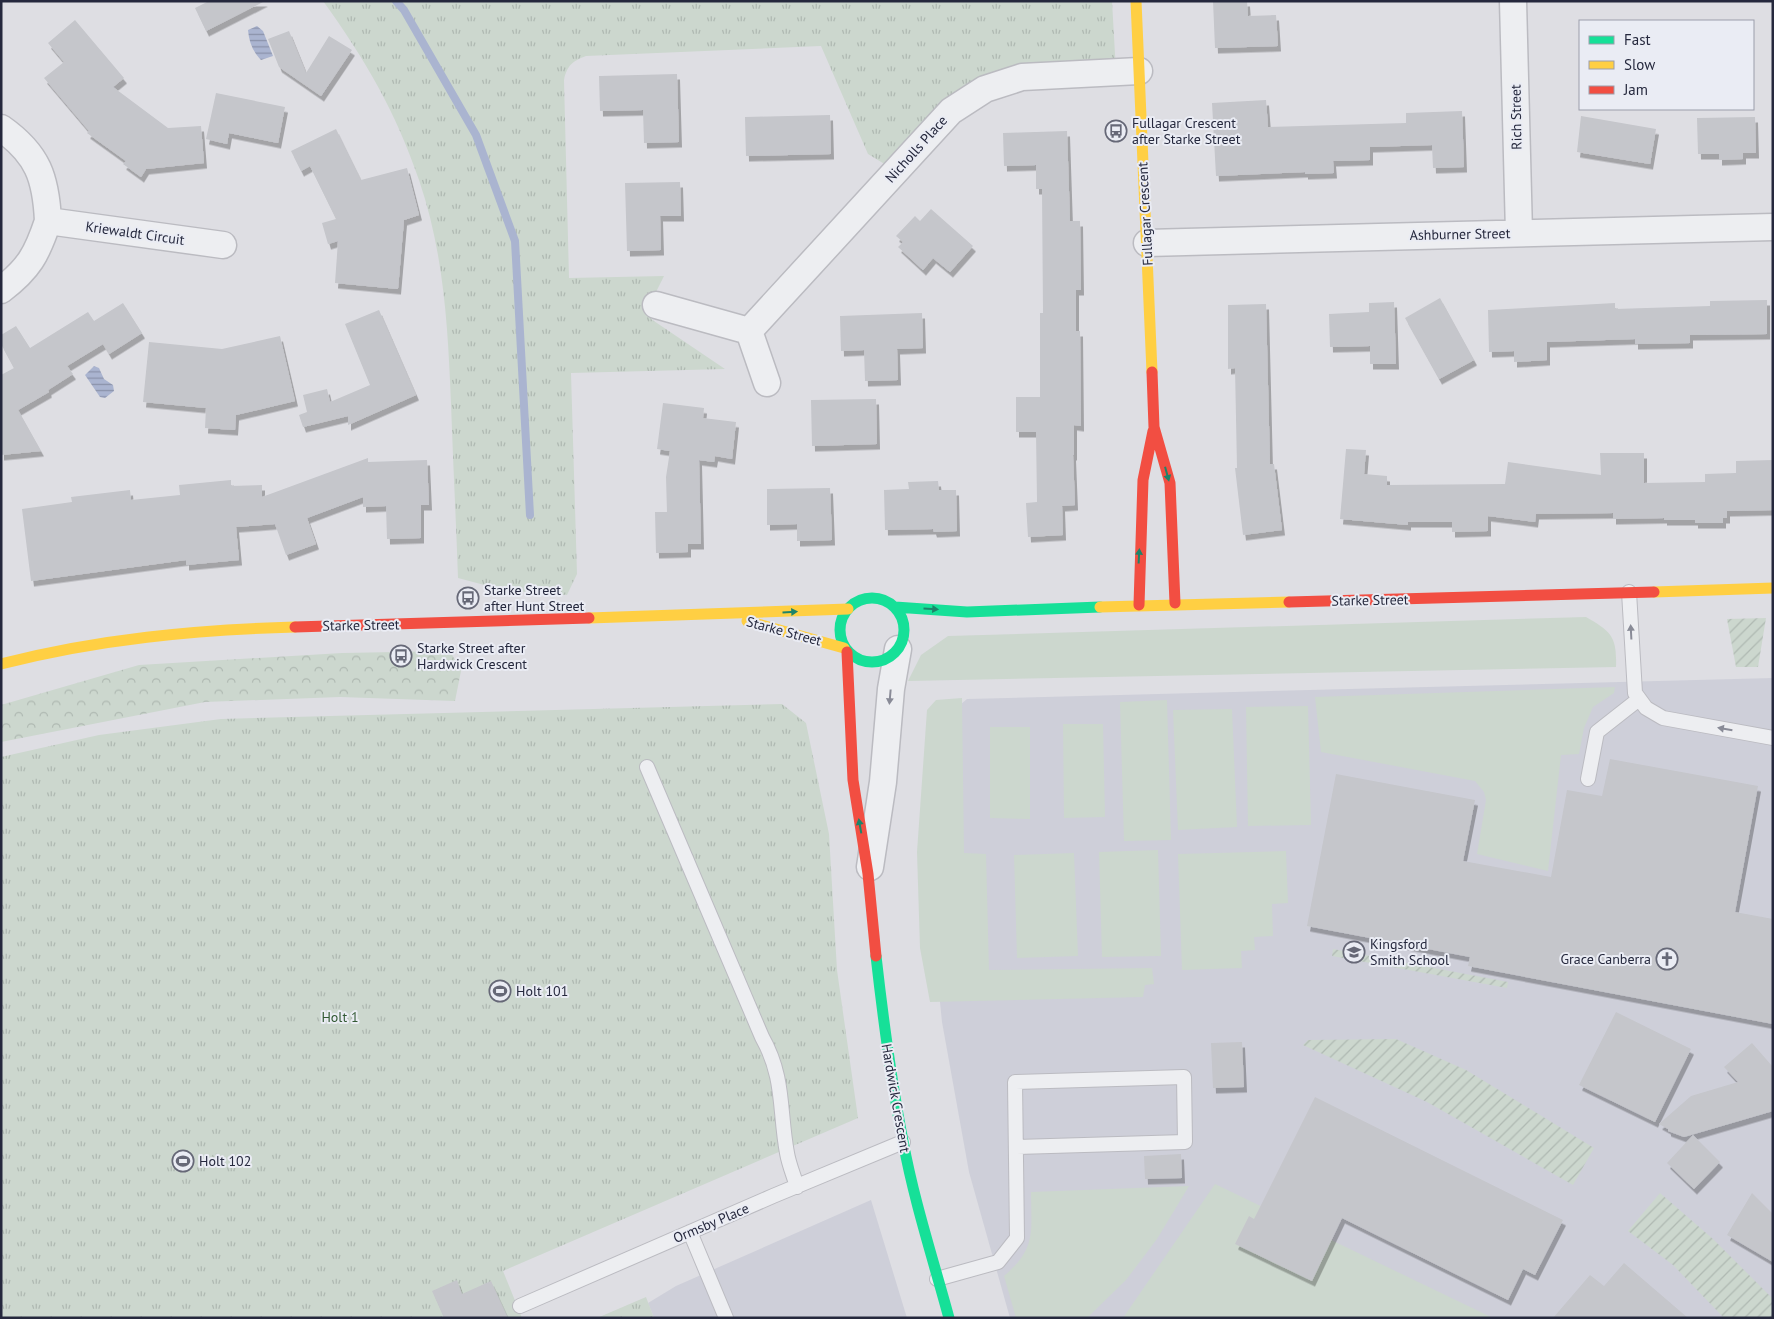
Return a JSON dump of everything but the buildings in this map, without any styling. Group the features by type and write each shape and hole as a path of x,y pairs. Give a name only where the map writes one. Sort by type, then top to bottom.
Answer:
{"street":[{"name":"Fullagar Crescent","path":"1136,1 1154,427 1170,483 1175,603"},
{"name":"Rich Street","path":"1513,1 1518,233"},
{"name":"Nicholls Place","path":"749,331 951,111 985,88 1022,77 1139,71"},
{"path":"1,128 29,152 43,177 48,221 38,250 28,266 22,274 1,290"},
{"name":"Kriewaldt Circuit","path":"48,221 223,245"},
{"name":"Ashburner Street","path":"1146,243 1773,227"},
{"path":"656,305 749,331 767,383"},
{"name":"Fullagar Crescent","path":"1139,604 1143,480 1154,427"},
{"name":"Starke Street","path":"895,607 967,612 1139,604 1773,588"},
{"path":"874,598 885,601 895,607 904,627 904,640 887,658 874,662 860,660 846,650 840,632 840,622 848,609 862,599 874,598"},
{"name":"Starke Street","path":"1,664 129,637 236,628 724,615 848,609"},
{"name":"Starke Street","path":"940,623 967,612"},
{"name":"Starke Street","path":"724,615 846,650"},
{"name":"Hardwick Crescent","path":"868,874 883,782 891,689 904,640"},
{"name":"Hardwick Crescent","path":"846,650 852,780 868,874 884,1030 903,1142 937,1279 949,1318"}],"lane":[{"path":"1629,592 1633,675 1636,693 1646,708 1663,718 1773,738"},
{"path":"1588,779 1597,732 1639,699"},
{"path":"647,767 762,1037 772,1055 778,1073 787,1155 797,1187"},
{"path":"937,1279 998,1262 1017,1238 1015,1082 1184,1077 1185,1142 1017,1147"},
{"name":"Ormsby Place","path":"520,1306 903,1142"},
{"path":"690,1232 726,1318"}],"shaded area":[{"name":"Kingsford Smith School","path":"1773,678 1773,1318 1010,1318 969,1172 942,1022 928,882 944,719 967,699"},
{"path":"871,1200 907,1318 654,1318 648,1303 676,1286"}],"green space":[{"path":"323,1 1112,1 1116,72 985,88 896,171 868,154 821,46 586,56 571,64 564,80 569,278 664,276 657,290 651,319 725,369 571,373 577,574 567,595 503,590 458,578 450,376 443,291 434,235 419,180 390,109 366,65"},
{"path":"1586,617 1602,627 1611,636 1614,642 1616,667 908,681 921,655 948,636"},
{"path":"1766,618 1758,667 1736,667 1727,619"},
{"path":"450,651 461,671 455,701 340,697 205,702 1,742 1,705 139,665 342,653"},
{"path":"1615,687 1614,693 1593,707 1584,728 1579,754 1561,755 1548,871 1477,854 1486,800 1484,792 1475,781 1321,752 1315,697"},
{"path":"962,698 964,853 986,854 989,970 1152,968 1154,984 1145,985 1143,997 930,1002 920,948 917,852 927,710 936,700"},
{"path":"1167,700 1171,840 1124,841 1120,702"},
{"name":"Holt 1","path":"782,704 806,723 829,834 837,970 858,1118 503,1271 522,1318 1,1318 1,757 99,735 221,719"},
{"path":"1308,706 1311,825 1248,826 1246,707"},
{"path":"1232,709 1237,827 1178,830 1173,710"},
{"path":"1063,724 1103,724 1105,817 1064,818"},
{"path":"990,727 1030,727 1030,819 990,818"},
{"path":"1158,850 1161,956 1102,957 1099,852"},
{"path":"1286,851 1288,903 1272,904 1273,936 1254,937 1255,950 1241,951 1242,968 1182,970 1178,854"},
{"path":"1074,853 1078,956 1017,958 1014,855"},
{"path":"1333,949 1508,982 1507,988 1332,956"},
{"path":"1396,1039 1466,1070 1594,1148 1573,1185 1427,1102 1303,1045 1308,1040"},
{"path":"1215,1184 1493,1318 1123,1318"},
{"path":"1189,1186 1157,1239 1126,1280 1087,1318 1016,1318 1004,1276 1022,1257 1030,1238 1031,1192"},
{"path":"1660,1193 1713,1239 1773,1299 1773,1318 1724,1318 1673,1265 1628,1231"},
{"path":"646,1297 654,1318 597,1318"}],"water":[{"path":"257,26 263,31 273,56 261,60 250,43 248,30"},
{"path":"94,366 99,368 104,379 113,385 114,391 105,398 100,397 85,375"}],"waterway":[{"path":"396,1 404,10 476,135 515,241 530,515"}],"traffic: fast":[{"path":"872,598 884,600 895,607 902,618 904,630 902,642 895,653 884,660 872,662 860,660 849,653 842,642 840,630 842,618 849,607 860,600 872,598"},
{"path":"895,607 967,612 1100,607"},
{"path":"876,956 884,1026 907,1163 949,1318"}],"traffic: slow":[{"path":"1136,1 1152,372"},
{"path":"1654,592 1773,588"},
{"path":"1100,607 1289,602"},
{"path":"589,618 848,609"},
{"path":"747,621 844,648"},
{"path":"1,664 74,648 147,637 295,627"}],"traffic: jam":[{"path":"1152,372 1154,427 1170,483 1175,603"},
{"path":"1139,605 1143,480 1153,431"},
{"path":"1289,602 1654,592"},
{"path":"295,627 589,618"},
{"path":"847,652 853,780 868,874 876,956"}],"place":[{"name":"Fullagar Crescent after Starke Street","path":"1116,131"},
{"name":"Starke Street after Hunt Street","path":"468,598"},
{"name":"Starke Street after Hardwick Crescent","path":"401,656"},
{"name":"Kingsford Smith School","path":"1354,952"},
{"name":"Grace Canberra","path":"1667,959"},
{"name":"Holt 101","path":"500,991"},
{"name":"Holt 102","path":"183,1161"}]}
